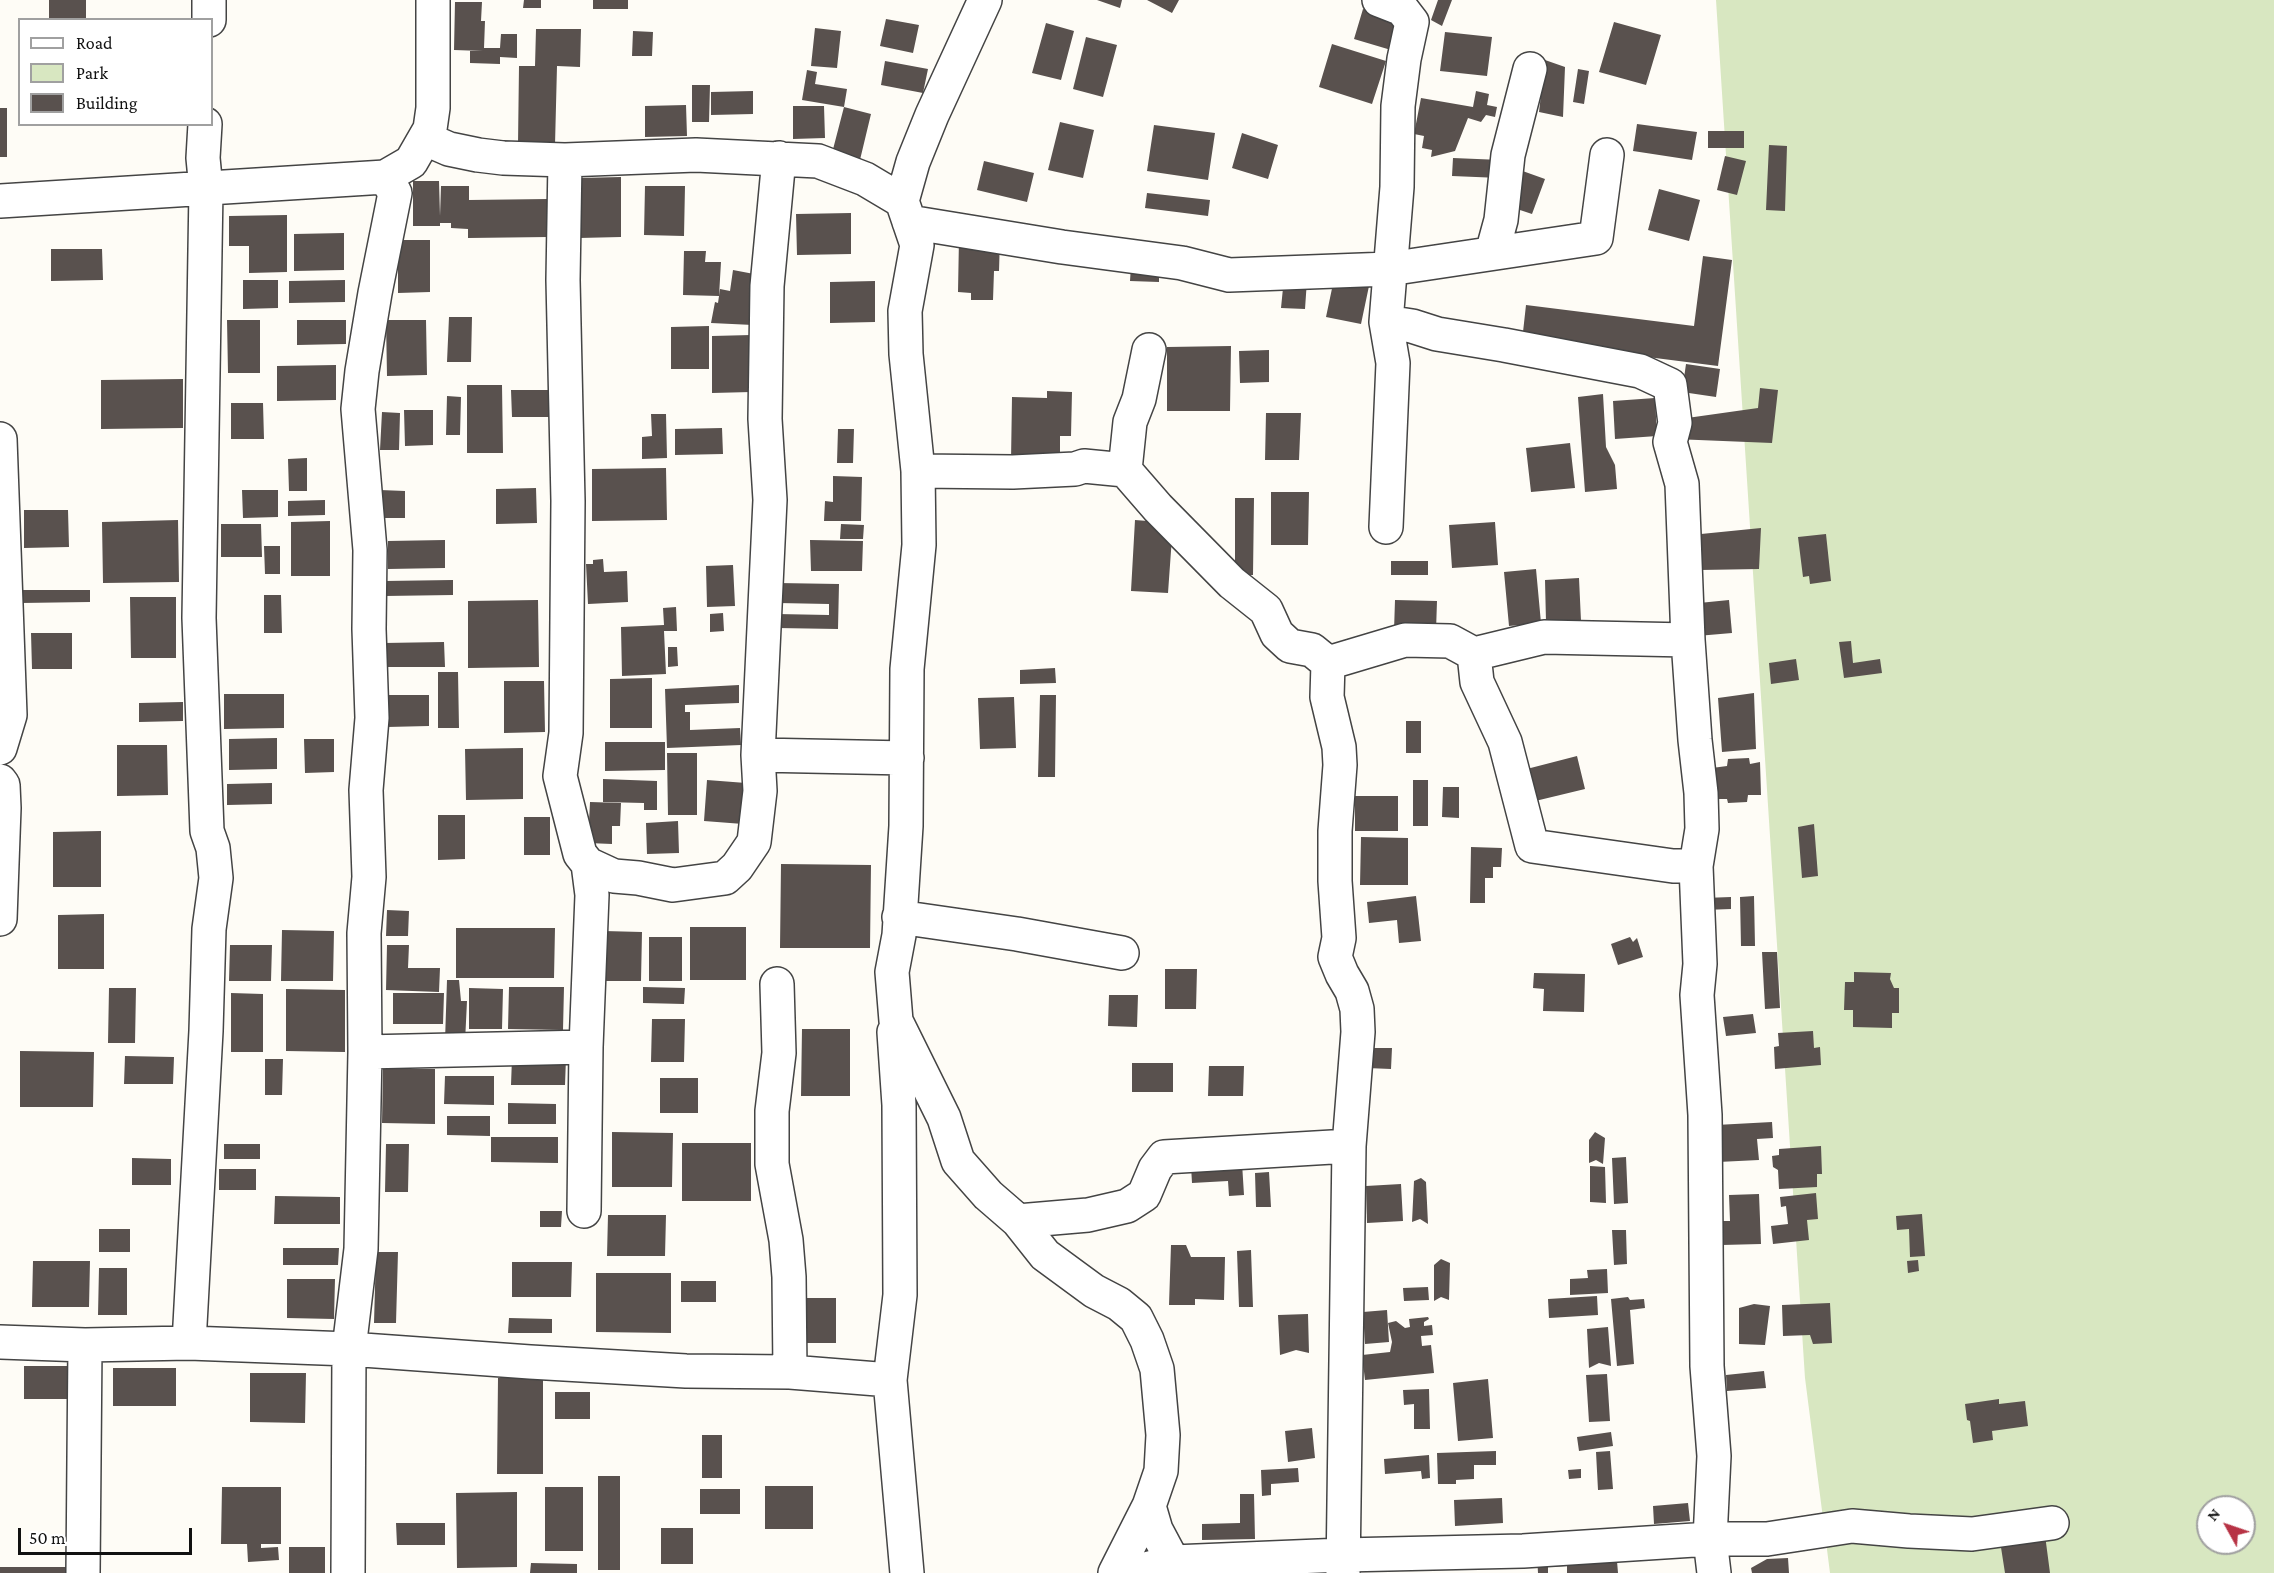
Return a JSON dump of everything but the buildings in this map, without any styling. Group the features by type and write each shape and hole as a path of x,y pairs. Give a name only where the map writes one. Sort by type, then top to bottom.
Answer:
{"street":[{"path":"209,0 209,18"},
{"path":"0,201 385,177 411,162 430,129 433,108 433,0"},
{"path":"905,211 914,162 932,115 986,0"},
{"path":"1379,0 1402,9 1412,22 1404,59 1398,106 1397,187 1386,322 1393,363 1386,528"},
{"path":"1492,253 1501,220 1508,155 1530,69"},
{"path":"189,1343 206,1031 209,929 216,878 213,848 207,831 199,618 206,189 203,158 205,126"},
{"path":"426,139 449,149 478,155 565,160 696,155 818,161 841,168 889,192 905,211 917,245 905,311 906,354 918,471 919,545 907,669 907,806 898,935 892,972 896,1022 893,1036 899,1105 900,1295 890,1380 907,1573"},
{"path":"905,211 1051,246 1182,263 1229,275 1389,269 1596,238 1607,155"},
{"path":"565,160 563,280 568,501 566,733 560,776 580,854 588,864 614,876 673,885 725,878 737,867 754,842 760,791 758,755 770,500 765,419 767,286 779,158"},
{"path":"348,1573 349,1349 361,1249 365,1052 364,933 369,876 366,790 372,718 369,629 370,550 358,409 375,294 395,193 385,177"},
{"path":"1386,322 1412,326 1437,334 1640,371 1670,385 1675,423 1670,442 1682,484 1688,640 1701,794 1702,829 1696,866 1700,964 1697,995 1705,1115 1707,1366 1714,1456 1710,1539 1714,1573"},
{"path":"1125,470 1131,422 1139,399 1149,350"},
{"path":"0,439 10,715 0,748"},
{"path":"918,471 1013,472 1075,469 1084,466 1125,470 1158,508 1232,584 1266,610 1277,634 1290,646 1312,650 1328,663"},
{"path":"1328,663 1405,640 1450,641 1474,654 1544,637 1688,640"},
{"path":"1474,654 1477,682 1505,742 1532,846 1673,866 1696,866"},
{"path":"1328,663 1327,697 1339,747 1340,765 1335,831 1335,881 1339,938 1335,957 1352,991 1357,1008 1349,1146 1343,1564"},
{"path":"758,755 907,758"},
{"path":"0,781 3,785 4,808 0,919"},
{"path":"584,1211 586,1047 592,895 588,864"},
{"path":"898,916 1122,954"},
{"path":"777,984 779,1053 772,1112 772,1164 786,1240 789,1278 790,1372"},
{"path":"896,1022 944,1118 958,1161 988,1195 1018,1221 1045,1255 1094,1291 1119,1304 1136,1318 1147,1340 1157,1369 1163,1435 1161,1471 1149,1506 1115,1573"},
{"path":"365,1052 586,1047"},
{"path":"1018,1221 1089,1215 1127,1206 1144,1195 1155,1169 1164,1157 1349,1146"},
{"path":"0,1342 86,1346 189,1343 349,1349 686,1371 790,1372 890,1380"},
{"path":"84,1573 86,1346"},
{"path":"1149,1506 1156,1530 1173,1562"},
{"path":"1130,1573 1173,1562 1343,1564 1524,1562 1710,1539 1767,1539 1852,1526 1972,1534 2052,1523"}],"green space":[{"path":"1716,0 2274,0 2274,1573 1830,1573 1805,1378"}]}
